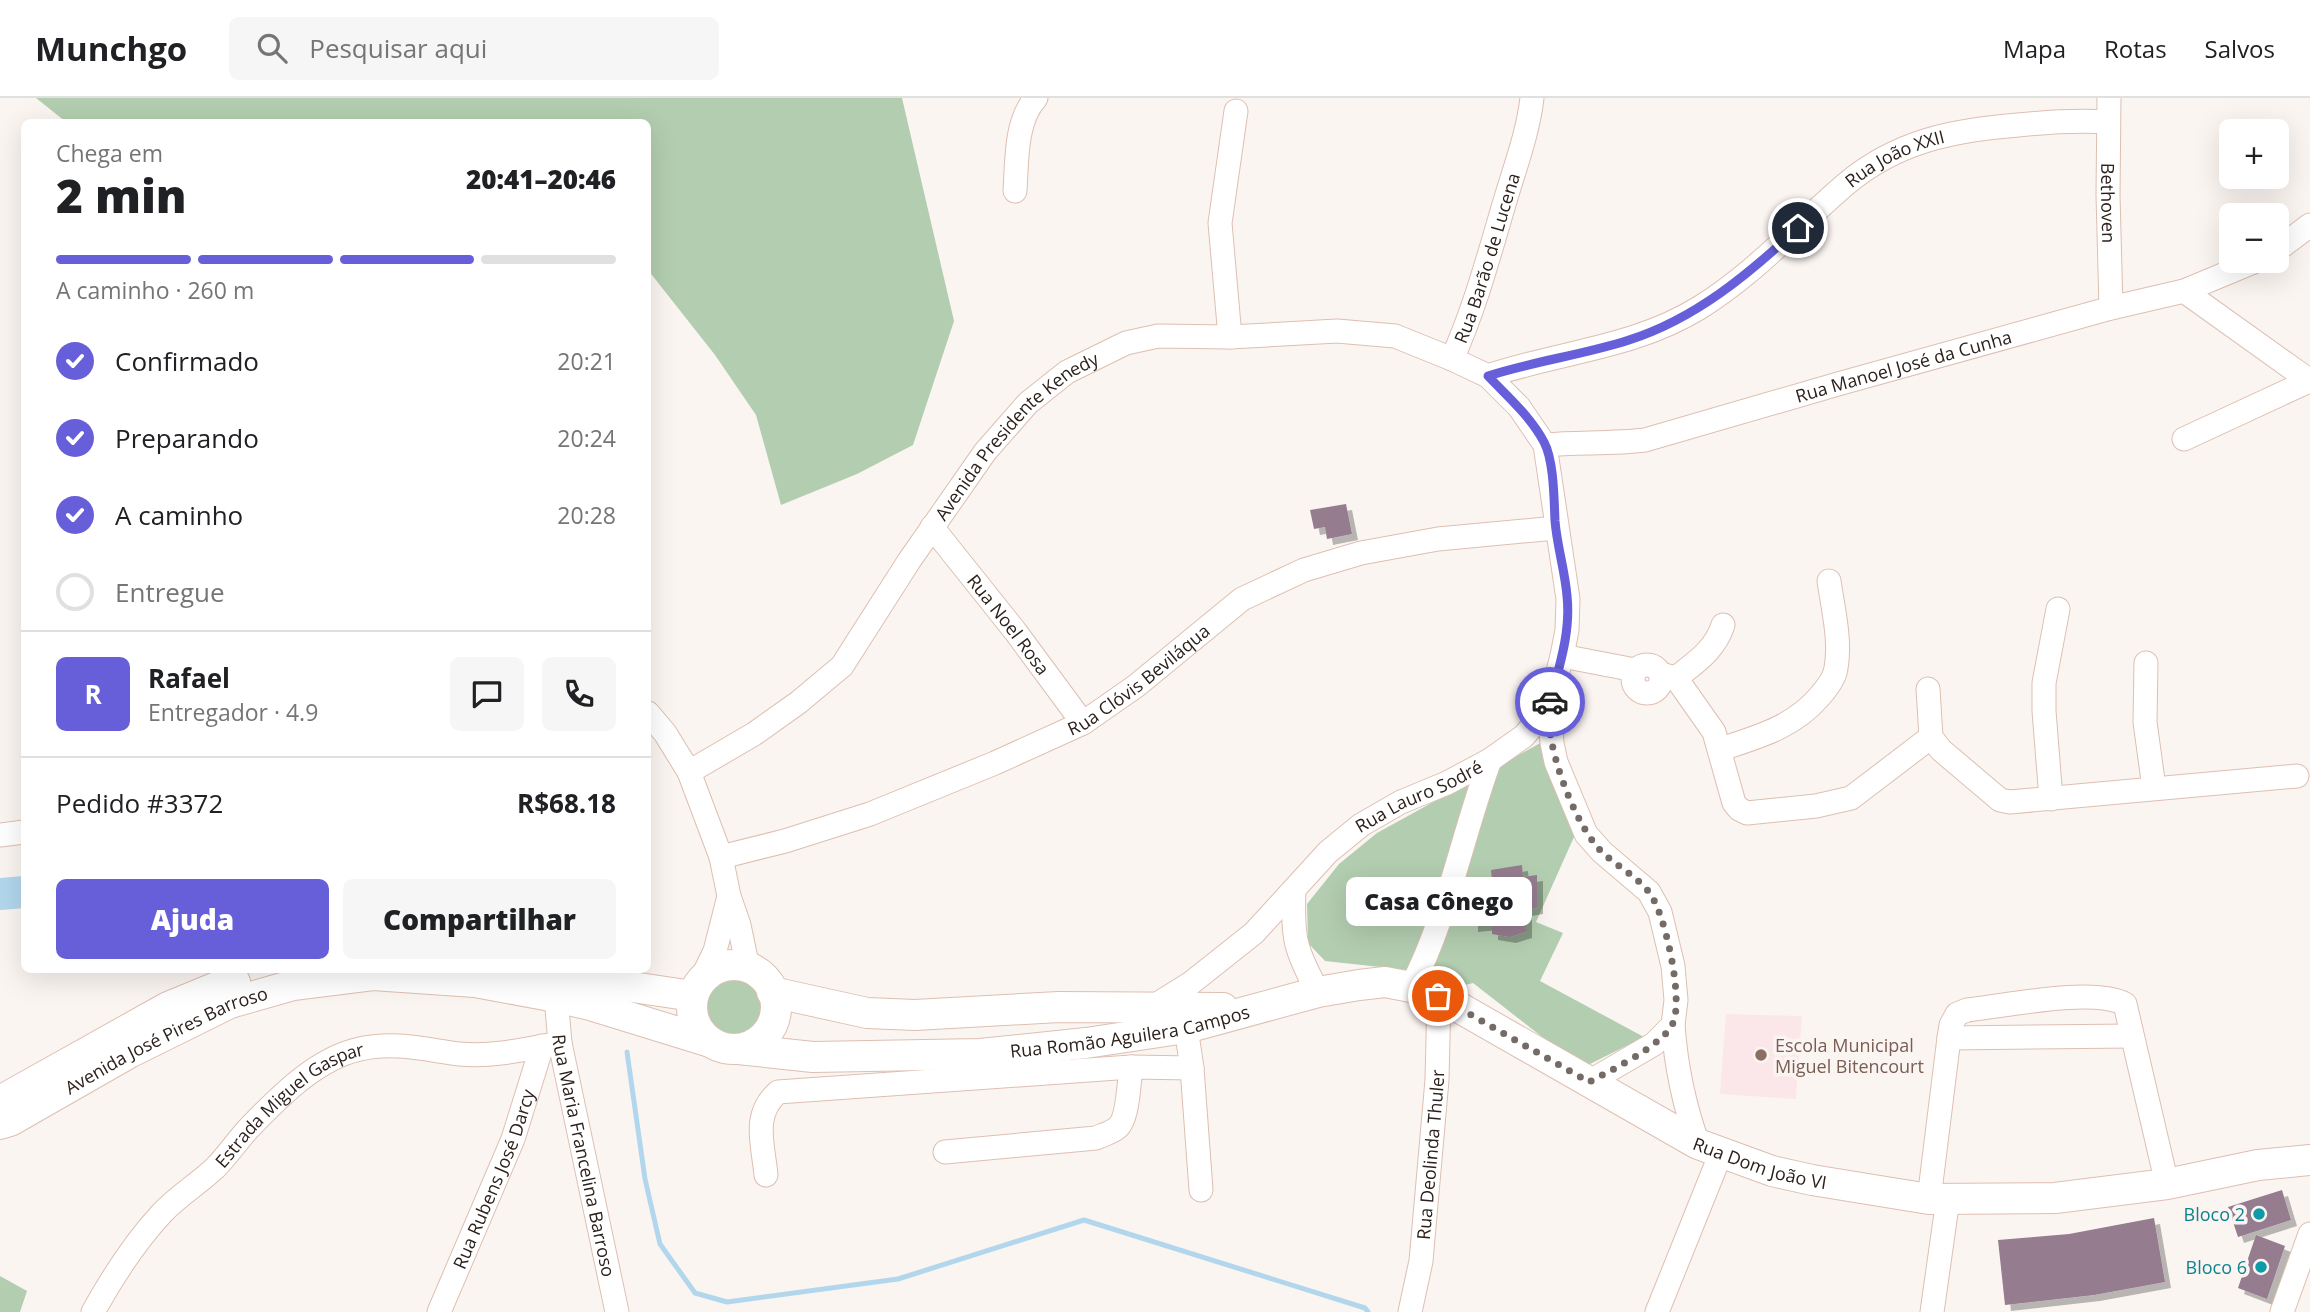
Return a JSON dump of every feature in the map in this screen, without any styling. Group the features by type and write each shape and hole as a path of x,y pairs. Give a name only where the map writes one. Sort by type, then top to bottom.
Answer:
{"main road":[{"path":"721,967 748,968 763,977 772,992 775,1000 774,1018 767,1033 754,1044 724,1045 696,1025 692,1011 697,989 706,976 721,967"},
{"name":"Avenida José Pires Barroso","path":"0,1101 168,1007 214,988 272,973"},
{"name":"Avenida José Pires Barroso","path":"528,973 553,980 590,1005 724,1045"},
{"name":"Avenida José Pires Barroso","path":"0,1124 10,1121 191,1021 230,1003 293,985 373,975 475,982 553,980 697,989"},
{"name":"Rua Dom João VI","path":"1251,1009 1318,992 1385,982 1425,991 1710,1148 1772,1171 1812,1180 1938,1199 2055,1198 2167,1184 2258,1165 2310,1160"},
{"name":"Rua Romão Aguilera Campos","path":"772,992 867,1013 915,1015 1059,1007 1251,1009"},
{"name":"Rua Romão Aguilera Campos","path":"724,1045 813,1057 980,1054 1086,1043 1186,1028 1251,1009"}],"street":[{"path":"1015,191 1017,149 1026,109 1036,98"},
{"name":"Bethoven","path":"2109,98 2111,308"},
{"name":"Rua Barão de Lucena","path":"1535,99 1466,329 1452,359 1488,376 1519,407 1545,444 1568,599 1567,630 1549,706"},
{"path":"1230,337 1220,223 1236,111"},
{"name":"Rua João XXII","path":"1488,376 1521,365 1629,340 1682,317 1746,274 1847,183 1902,149 1934,136 1971,129 2081,120 2108,122"},
{"path":"2289,241 2310,225"},
{"name":"Rua Manoel José da Cunha","path":"1545,444 1644,440 2111,308 2184,291 2227,273"},
{"path":"2184,291 2310,381 2184,439"},
{"name":"Avenida Presidente Kenedy","path":"689,772 776,718 842,666 932,527 985,452 1028,403 1067,372 1126,343 1158,336 1230,337 1337,331 1395,336 1452,359"},
{"name":"Rua Noel Rosa","path":"932,527 1015,631 1083,723"},
{"name":"Rua Clóvis Beviláqua","path":"721,857 785,842 870,814 995,763 1083,723 1136,687 1242,599 1304,570 1361,553 1438,539 1556,528"},
{"path":"1721,749 1788,724 1828,688 1836,670 1836,629 1829,581"},
{"path":"2051,799 2043,711 2044,683 2058,609"},
{"path":"1562,656 1635,670 1632,680 1636,689 1645,694 1655,692 1669,676 1710,650 1723,625"},
{"path":"2146,663 2145,732 2154,788"},
{"path":"1669,676 1714,732 1721,749 1734,803 1747,813 1816,806 1851,798 1931,737"},
{"path":"1928,689 1931,737 1941,750 2000,800 2010,802 2051,799 2297,775"},
{"path":"1549,706 1556,762 1586,834 1602,852 1649,892 1660,912 1673,966 1676,1000 1673,1025 1681,1088 1710,1148 1657,1312"},
{"name":"Rua Lauro Sodré","path":"1154,1006 1191,983 1254,933 1328,852 1361,825 1401,802 1490,761 1524,736 1549,706"},
{"path":"651,717 689,772 721,857 748,968"},
{"path":"1425,991 1429,946 1490,761"},
{"path":"0,835 21,832"},
{"path":"1294,890 1293,924 1296,946 1318,992"},
{"path":"697,989 715,951 729,896"},
{"name":"Rua Maria Francelina Barroso","path":"553,980 551,1045 617,1312"},
{"name":"Rua Deolinda Thuler","path":"1410,1312 1422,1248 1437,1080 1425,991"},
{"path":"1933,1312 1949,1038 1956,1014 1967,1010 2095,997 2115,999 2125,1004 2167,1184"},
{"path":"1589,1082 1654,1044 1673,1025"},
{"path":"1186,1028 1192,1068 1200,1190"},
{"path":"1949,1038 2132,1035"},
{"name":"Estrada Miguel Gaspar","path":"93,1312 120,1263 163,1211 215,1167 283,1096 323,1064 359,1049 397,1046 460,1054 498,1054 551,1045"},
{"name":"Rua Rubens José Darcy","path":"439,1312 551,1045"},
{"path":"766,1175 761,1116 767,1102 778,1092 1131,1067 1192,1068"},
{"path":"945,1152 1096,1138 1108,1133 1119,1127 1125,1116 1131,1067"},
{"path":"2282,1312 2310,1234"}],"shaded area":[{"name":"Escola Municipal Miguel Bitencourt","path":"1726,1014 1802,1016 1796,1099 1720,1094"}],"green space":[{"path":"36,98 902,98 954,321 913,445 857,474 781,505 756,415 715,355 651,274 651,119 62,119"},
{"path":"1544,741 1578,828 1536,922 1563,933 1540,981 1644,1037 1582,1068 1473,983 1453,988 1417,971 1325,961 1308,943 1307,904 1339,864 1377,833"},
{"path":"729,979 739,979 754,987 760,996 760,1018 754,1027 739,1035 729,1035 711,1023 706,1012 706,1002 718,984"},
{"path":"0,1276 27,1291 20,1312 0,1312"}],"building":[{"path":"1346,504 1352,534 1327,539 1325,527 1314,529 1310,510"},
{"path":"1522,865 1523,877 1537,875 1537,908 1526,910 1526,932 1510,937 1492,934 1492,924 1472,926 1472,913 1468,914 1466,894 1473,895 1471,883 1492,882 1491,870"},
{"name":"Bloco 2","path":"2282,1190 2291,1220 2238,1237 2228,1207"},
{"path":"2154,1218 2165,1282 2094,1295 2005,1305 1998,1240 2069,1234"},
{"name":"Bloco 6","path":"2256,1235 2285,1246 2267,1299 2238,1288"}],"waterway":[{"path":"0,894 21,892"},
{"path":"627,1052 645,1179 660,1244 695,1293 727,1302 898,1279 1084,1220 1365,1308 1368,1312"}],"way so far":[{"path":"1438,996 1589,1082 1654,1044 1673,1025 1676,1000 1673,966 1668,936 1660,912 1649,892 1602,852 1586,834 1556,762 1550,702"}],"place":[{"name":"Casa Cônego","path":"1438,996"},
{"name":"Escola Municipal Miguel Bitencourt","path":"1761,1055"},
{"name":"Bloco 2","path":"2259,1214"},
{"name":"Bloco 6","path":"2261,1267"}],"route":[{"path":"1550,702 1567,630 1568,599 1556,528 1550,468 1545,444 1535,428 1519,407 1488,376 1521,365 1588,352 1652,332 1673,322 1700,307 1746,274 1798,228"}]}
